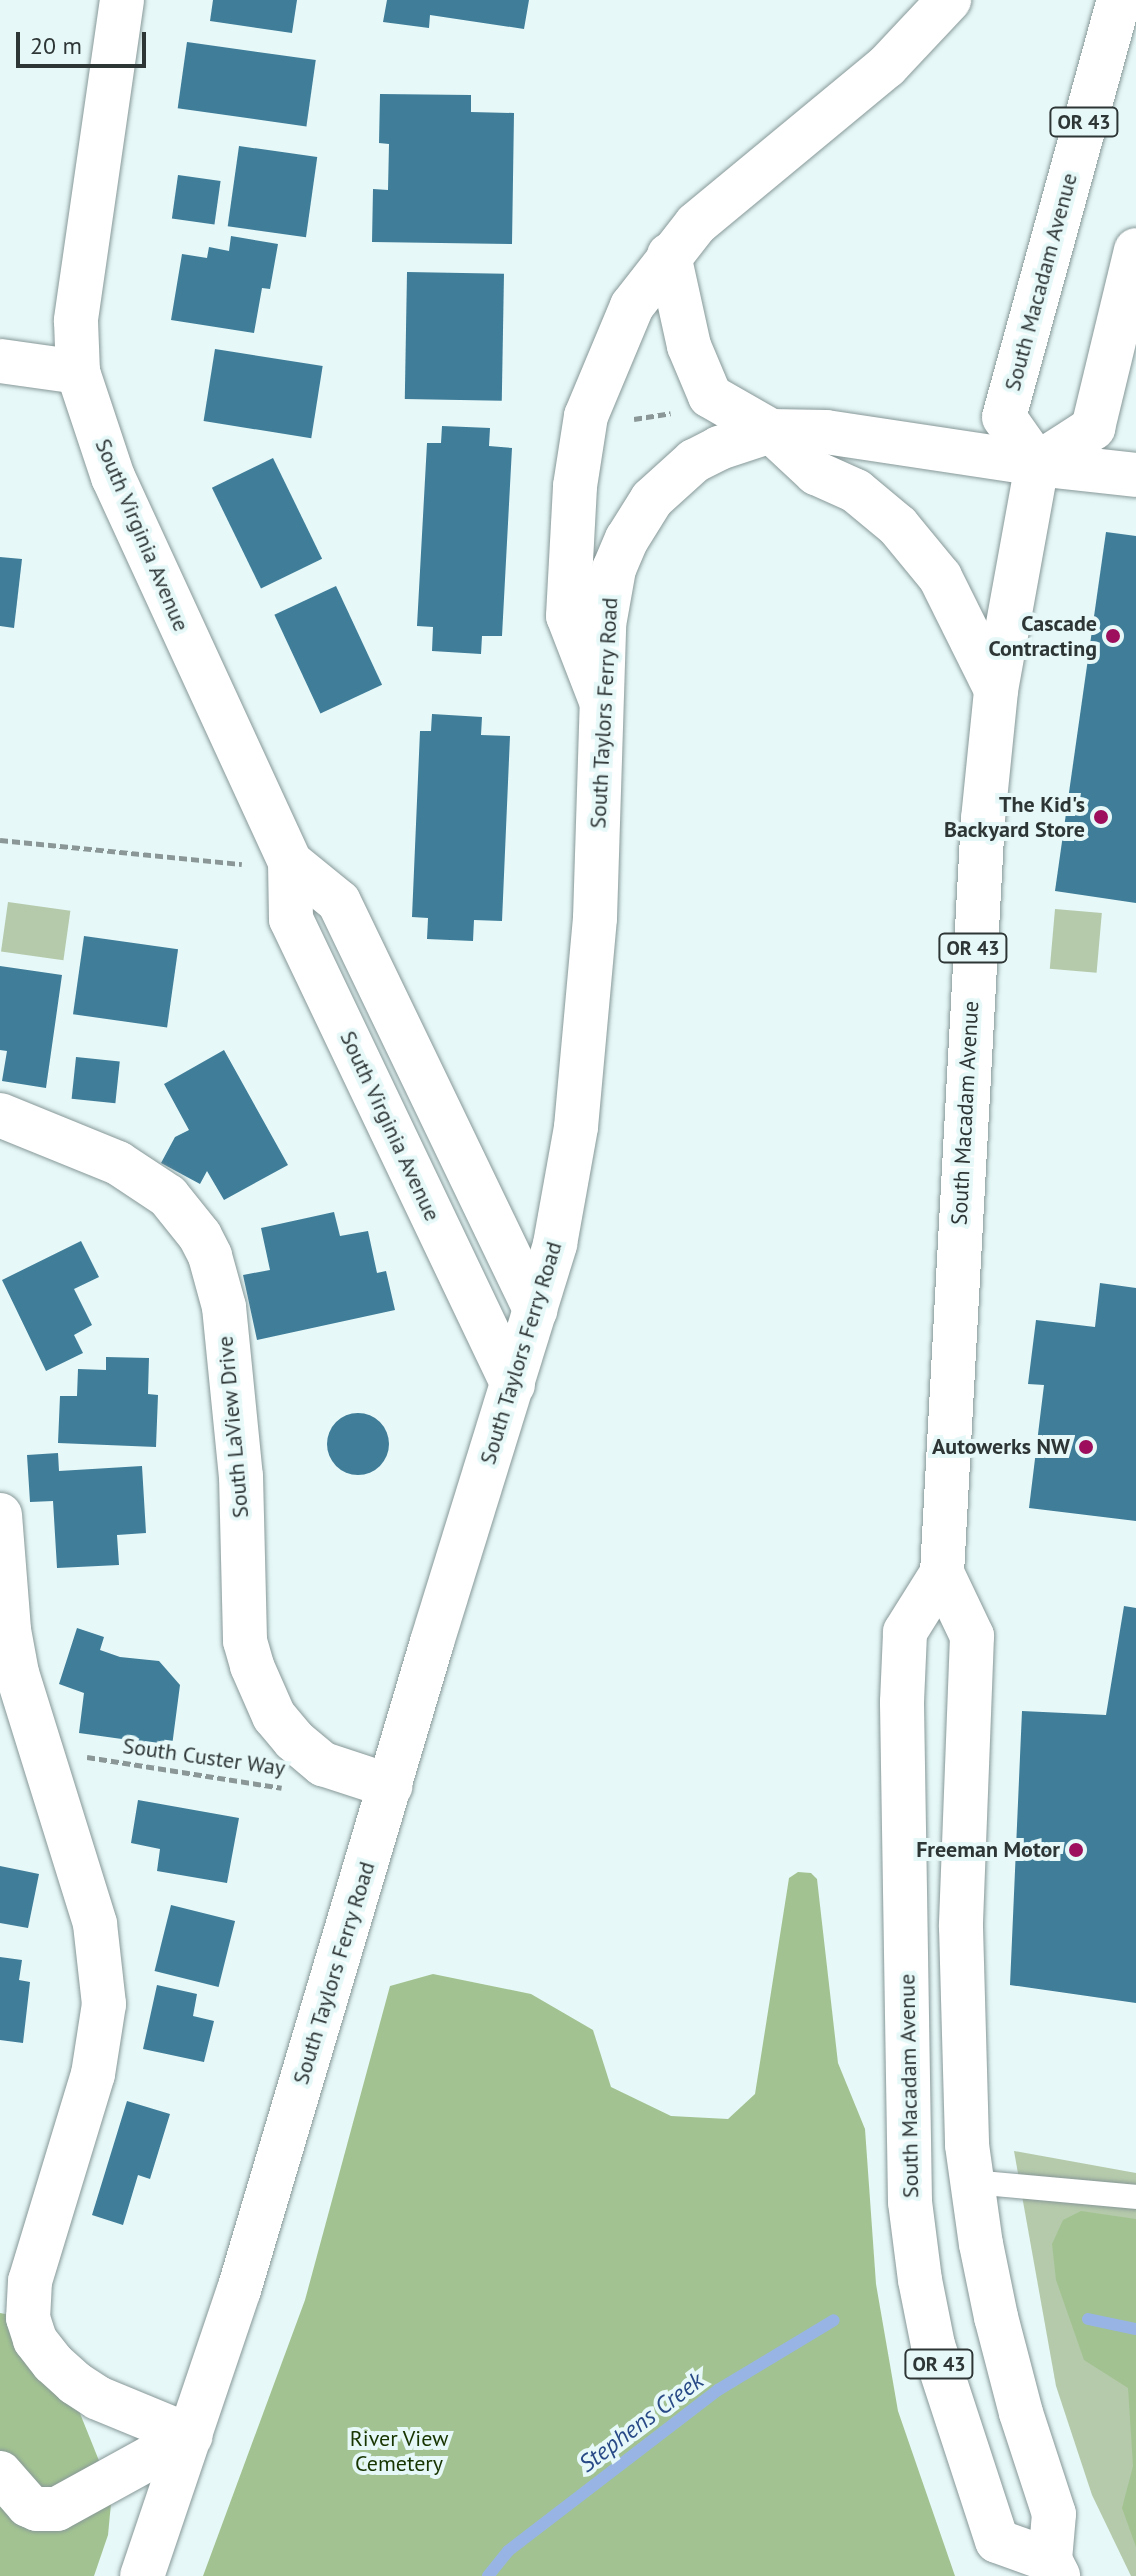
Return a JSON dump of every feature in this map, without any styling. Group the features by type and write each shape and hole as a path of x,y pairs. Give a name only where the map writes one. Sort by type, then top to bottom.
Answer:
{"main road":[{"name":"South Virginia Avenue","path":"122,0 76,321 78,372 113,477 290,862 291,919 513,1385"},
{"path":"601,701 568,616 575,486 586,416 610,351 632,306 696,224 887,66 949,0"},
{"name":"South Macadam Avenue","path":"942,1573 905,1632 902,1803 910,2202 920,2280 933,2345 997,2541 1054,2568 1054,2514 1021,2413 996,2317 972,2182 963,2098 961,1927 972,1636 942,1573 973,952 996,690 1037,464 1004,417 1119,0"},
{"path":"1037,464 1093,428 1136,250"},
{"path":"669,255 689,346 710,396 771,431 816,473 856,491 876,506 922,552 940,577 996,690"},
{"path":"0,361 78,372"},
{"name":"South Taylors Ferry Road","path":"142,2576 239,2290 555,1244 576,1127 595,918 601,701 608,596 627,539 652,499 694,461 719,448 771,431 826,432 1037,464 1136,475"},
{"name":"South Virginia Avenue","path":"290,862 339,902 535,1310"},
{"name":"South LaView Drive","path":"0,1115 118,1163 168,1196 200,1236 210,1256 224,1307 238,1440 245,1641 261,1692 274,1716 323,1764 390,1786"},
{"path":"0,1515 9,1630 17,1673 95,1924 104,2004 102,2036 93,2074 30,2281 28,2318 35,2340 53,2363 75,2383 98,2398 190,2436"},
{"path":"908,2126 935,2153 946,2180 953,2184 972,2182"},
{"path":"0,2473 28,2505 46,2511 57,2509 190,2436"}],"lane":[{"path":"972,2182 1136,2197"}],"path":[{"path":"622,421 668,415 678,409"},
{"path":"0,840 228,865"},
{"name":"South Custer Way","path":"74,1755 281,1788 300,1785 323,1764"}],"green space":[{"path":"8,902 70,911 63,960 1,952"},
{"path":"1055,909 1102,913 1097,973 1050,969"},
{"name":"River View Cemetery","path":"798,1872 811,1873 817,1879 838,2063 865,2129 876,2284 898,2411 955,2576 203,2576 305,2300 390,1986 433,1974 531,1994 593,2030 611,2087 671,2116 728,2119 755,2094 789,1878"},
{"path":"1014,2151 1136,2173 1136,2576 1131,2576 1092,2495 1056,2386"},
{"path":"1081,2211 1136,2219 1136,2547 1122,2508 1133,2466 1128,2388 1084,2360 1056,2280 1052,2244 1063,2220"},
{"path":"0,2313 11,2315 73,2396 112,2493 108,2535 94,2576 0,2576"}],"building":[{"path":"213,0 297,0 292,33 210,21"},
{"path":"387,0 529,0 524,29 430,15 429,28 383,22"},
{"path":"187,42 316,60 306,126 178,108"},
{"path":"380,94 471,95 471,112 514,113 512,244 372,242 373,189 388,190 389,144 379,143"},
{"path":"239,146 317,157 306,237 228,226"},
{"path":"178,175 221,181 214,225 172,219"},
{"path":"231,236 278,244 270,289 262,288 254,333 171,320 182,254 207,258 209,247 229,251"},
{"path":"407,272 504,274 502,401 405,399"},
{"path":"215,349 323,366 311,438 204,421"},
{"path":"442,426 490,428 489,446 512,448 502,636 482,636 481,654 432,651 433,627 417,626 427,443 441,443"},
{"path":"273,458 322,559 261,588 212,488"},
{"path":"1106,532 1136,536 1136,903 1055,891"},
{"path":"0,557 22,559 14,628 0,626"},
{"path":"336,586 382,685 320,714 274,615"},
{"path":"432,714 482,717 481,735 510,736 502,921 474,920 473,941 427,939 428,918 412,917 420,731 431,731"},
{"path":"84,936 178,949 167,1027 73,1014"},
{"path":"0,966 62,975 46,1088 2,1081 7,1051 0,1050"},
{"path":"224,1050 288,1165 224,1200 207,1171 200,1184 161,1163 175,1137 189,1130 164,1084"},
{"path":"76,1057 120,1062 115,1103 72,1099"},
{"path":"334,1212 340,1236 368,1231 377,1273 386,1271 395,1310 257,1340 243,1275 270,1270 261,1228"},
{"path":"81,1241 99,1277 74,1289 92,1325 74,1335 83,1353 46,1371 2,1280"},
{"name":"Autowerks NW","path":"1100,1283 1136,1288 1136,1521 1029,1508 1044,1385 1028,1384 1036,1320 1095,1327"},
{"path":"106,1357 149,1358 148,1394 158,1395 156,1447 58,1443 60,1396 77,1396 78,1369 106,1370"},
{"path":"352,1413 364,1413 380,1422 387,1432 387,1456 380,1466 364,1475 352,1475 332,1461 327,1450 327,1438 341,1418"},
{"path":"58,1453 59,1471 142,1466 146,1533 117,1535 119,1565 57,1568 53,1501 30,1502 27,1455"},
{"name":"Freeman Motor","path":"1124,1606 1136,1608 1136,2003 1010,1985 1022,1711 1106,1715"},
{"path":"77,1628 104,1637 100,1650 120,1657 159,1661 180,1685 172,1746 79,1733 84,1693 59,1684"},
{"path":"138,1800 239,1818 227,1883 157,1871 160,1849 131,1843"},
{"path":"0,1866 39,1874 28,1928 0,1923"},
{"path":"171,1905 235,1921 219,1987 155,1971"},
{"path":"0,1957 22,1960 19,1980 30,1982 23,2043 0,2040"},
{"path":"157,1985 197,1994 193,2016 214,2021 204,2062 143,2049"},
{"path":"127,2101 170,2114 150,2179 138,2175 123,2225 92,2215"}],"waterway":[{"name":"Stephens Creek","path":"1088,2319 1136,2329"},
{"name":"Stephens Creek","path":"488,2576 508,2551 718,2390 834,2320"}],"place":[{"name":"Cascade Contracting","path":"1113,636"},
{"name":"The Kid's Backyard Store","path":"1101,817"},
{"name":"Autowerks NW","path":"1086,1447"},
{"name":"Freeman Motor","path":"1076,1850"}]}
